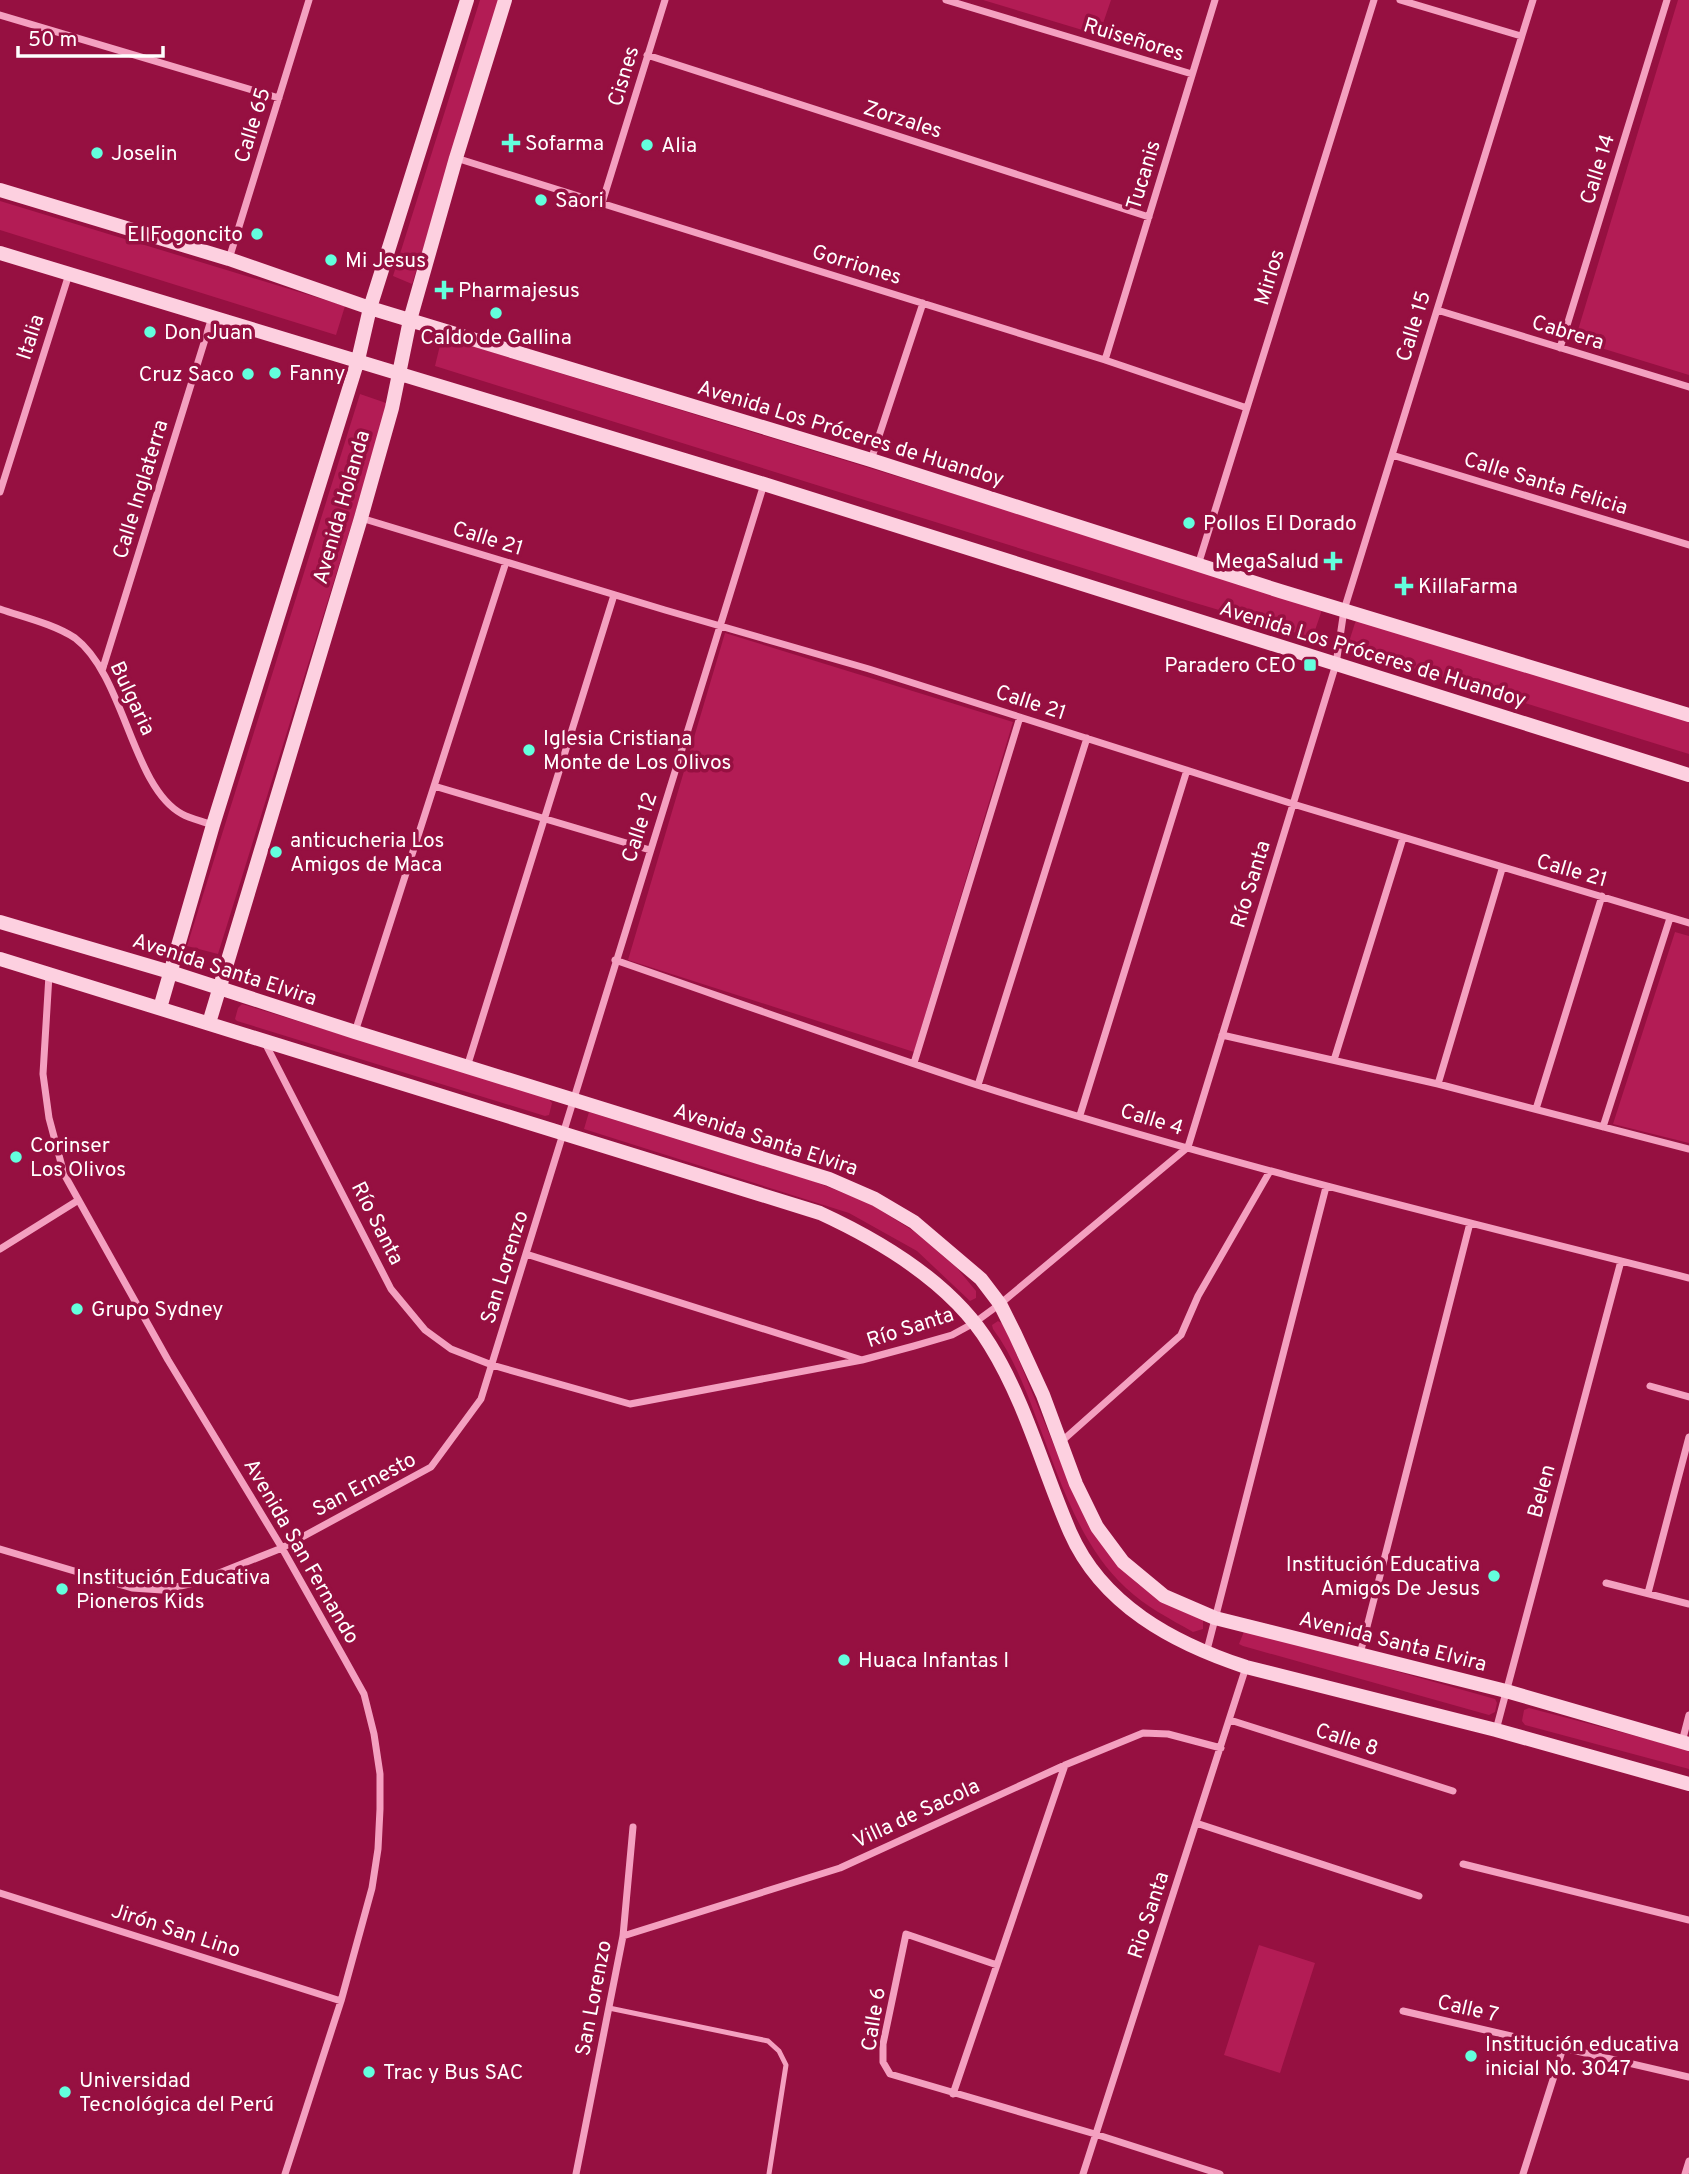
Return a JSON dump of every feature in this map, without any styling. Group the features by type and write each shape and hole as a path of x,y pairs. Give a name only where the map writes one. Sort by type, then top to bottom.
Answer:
{"street":[{"name":"Calle 65","path":"229,260 309,0"},
{"name":"Avenida Holanda","path":"160,1008 213,825 358,360 370,308 467,0"},
{"name":"Avenida Holanda","path":"209,1023 361,518 392,408 410,320 505,0"},
{"name":"Cisnes","path":"602,203 665,0"},
{"name":"Ruiseñores","path":"946,0 1192,75"},
{"name":"Tucanis","path":"1105,360 1215,0"},
{"name":"Mirlos","path":"1198,565 1374,0"},
{"path":"1400,0 1521,36"},
{"name":"Calle 15","path":"1336,664 1344,610 1532,0"},
{"name":"Calle 14","path":"1560,348 1667,0"},
{"path":"0,15 279,98"},
{"name":"Zorzales","path":"648,55 1149,217"},
{"name":"Gorriones","path":"456,158 1105,360 1247,408"},
{"name":"Avenida Los Próceres de Huandoy","path":"0,190 229,260 370,308 871,460 1198,565 1689,715"},
{"name":"Avenida Los Próceres de Huandoy","path":"0,253 764,484 1689,775"},
{"name":"Italia","path":"0,492 69,274"},
{"path":"871,460 923,303"},
{"name":"Cabrera","path":"1437,310 1689,387"},
{"name":"Calle Inglaterra","path":"102,671 212,317"},
{"name":"Calle Santa Felicia","path":"1392,455 1689,545"},
{"name":"Calle 12","path":"573,1100 764,484"},
{"name":"Calle 21","path":"361,518 869,669 1502,869 1689,923"},
{"path":"355,1032 506,562"},
{"path":"467,1067 614,595"},
{"name":"Bulgaria","path":"0,609 74,638 98,662 146,769 163,797 181,813 213,825"},
{"name":"Río Santa","path":"264,1040 391,1289 425,1330 451,1349 492,1366 631,1404 862,1360 952,1335 1000,1304 1188,1147 1336,664"},
{"path":"914,1063 1020,717"},
{"path":"978,1085 1087,738"},
{"path":"1080,1115 1186,770"},
{"path":"434,786 650,850"},
{"path":"1334,1060 1403,838"},
{"path":"1438,1084 1502,869"},
{"path":"1536,1110 1602,896"},
{"path":"1603,1127 1670,918"},
{"name":"Avenida Santa Elvira","path":"0,922 170,972 829,1179 875,1199 914,1222 961,1260 981,1279 1000,1304 1043,1395 1076,1484 1097,1527 1123,1562 1164,1597 1215,1618 1506,1691 1685,1743"},
{"path":"0,958 562,1135 820,1213 861,1232 894,1252 928,1278 974,1323 990,1345 1020,1405 1070,1533 1088,1563 1113,1594 1144,1620 1206,1654 1246,1667 1496,1730 1689,1784"},
{"name":"Calle 4","path":"615,960 978,1085 1326,1187 1689,1278"},
{"name":"Avenida San Fernando","path":"49,973 43,1074 49,1118 64,1174 168,1360 282,1548 364,1693 380,1774 376,1862 372,1888 341,2001 285,2174"},
{"path":"1222,1035 1438,1084 1689,1149"},
{"name":"San Lorenzo","path":"453,1438 481,1399 573,1100"},
{"path":"1062,1441 1181,1335 1198,1296 1270,1171"},
{"path":"1206,1654 1326,1187"},
{"path":"0,1249 77,1201"},
{"path":"1360,1654 1471,1223"},
{"path":"526,1254 862,1360"},
{"name":"Belen","path":"1496,1730 1621,1261"},
{"path":"1650,1386 1689,1396"},
{"path":"1648,1593 1689,1437"},
{"name":"San Ernesto","path":"0,1549 132,1588 162,1590 194,1583 282,1548 431,1467 453,1438"},
{"path":"1606,1583 1689,1604"},
{"name":"Rio Santa","path":"1083,2174 1246,1667"},
{"path":"1685,1743 1689,1715"},
{"name":"Calle 8","path":"1230,1720 1453,1791"},
{"name":"Villa de Sacola","path":"623,1936 840,1868 1065,1765 1143,1733 1168,1734 1221,1748"},
{"path":"953,2094 1065,1765"},
{"path":"1196,1823 1419,1896"},
{"name":"San Lorenzo","path":"576,2174 623,1936 634,1827"},
{"path":"1463,1864 1689,1920"},
{"name":"Jirón San Lino","path":"0,1893 341,2001"},
{"name":"Calle 6","path":"997,1965 906,1934 883,2044 883,2062 890,2074 1220,2174"},
{"name":"Calle 7","path":"1403,2011 1689,2077"},
{"path":"1523,2174 1563,2048"},
{"path":"1685,2174 1689,2161"}],"lane":[{"path":"609,2008 768,2041 779,2051 786,2065 769,2174"}],"shaded area":[{"path":"480,0 501,0 412,284 393,276"},
{"path":"983,0 1111,0 1099,35"},
{"path":"1678,0 1689,0 1689,375 1575,340"},
{"path":"0,201 345,306 336,335 0,230"},
{"path":"442,337 1323,607 1313,636 1310,637 1182,599 435,366"},
{"path":"360,394 389,404 218,954 187,946"},
{"path":"1359,619 1689,721 1689,754 1347,648 1355,623"},
{"path":"725,633 1013,722 914,1052 628,960"},
{"path":"1675,932 1689,936 1689,1143 1613,1124"},
{"path":"242,1004 548,1098 552,1103 549,1115 545,1116 237,1021 235,1019 238,1008"},
{"path":"589,1112 813,1181 869,1203 915,1232 957,1268 976,1291 976,1298 970,1301 917,1251 849,1213 584,1129"},
{"path":"998,1321 1003,1324 1011,1341 1079,1506 1116,1562 1138,1584 1170,1605 1203,1620 1203,1629 1193,1632 1141,1601 1095,1552 1062,1487 1018,1373 993,1329 992,1325"},
{"path":"1245,1629 1495,1699 1495,1712 1489,1715 1243,1646 1239,1644"},
{"path":"1529,1708 1689,1750 1689,1769 1525,1725 1522,1721 1524,1710"},
{"path":"1259,1945 1315,1963 1280,2073 1224,2055"}],"place":[{"name":"Sofarma","path":"511,143"},
{"name":"Alia","path":"647,145"},
{"name":"Joselin","path":"97,153"},
{"name":"Saori","path":"541,200"},
{"name":"El Fogoncito","path":"257,234"},
{"name":"Mi Jesus","path":"331,260"},
{"name":"Pharmajesus","path":"444,290"},
{"name":"Caldo de Gallina","path":"496,313"},
{"name":"Don Juan","path":"150,332"},
{"name":"Fanny","path":"275,373"},
{"name":"Cruz Saco","path":"248,374"},
{"name":"Pollos El Dorado","path":"1189,523"},
{"name":"MegaSalud","path":"1333,561"},
{"name":"KillaFarma","path":"1404,586"},
{"name":"Paradero CEO","path":"1310,665"},
{"name":"Iglesia Cristiana Monte de Los Olivos","path":"529,750"},
{"name":"anticucheria Los Amigos de Maca","path":"276,852"},
{"name":"Corinser Los Olivos","path":"16,1157"},
{"name":"Grupo Sydney","path":"77,1309"},
{"name":"Institución Educativa Amigos De Jesus","path":"1494,1576"},
{"name":"Institución Educativa Pioneros Kids","path":"62,1589"},
{"name":"Huaca Infantas I","path":"844,1660"},
{"name":"Institución educativa inicial No. 3047","path":"1471,2056"},
{"name":"Trac y Bus SAC","path":"369,2072"},
{"name":"Universidad Tecnológica del Perú","path":"65,2092"}]}
